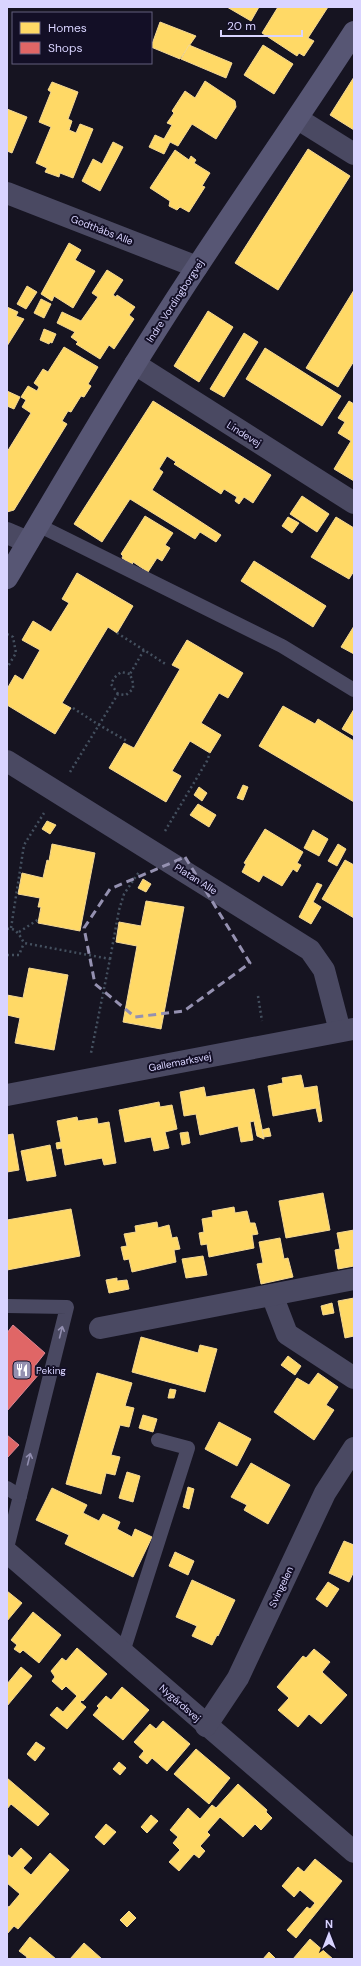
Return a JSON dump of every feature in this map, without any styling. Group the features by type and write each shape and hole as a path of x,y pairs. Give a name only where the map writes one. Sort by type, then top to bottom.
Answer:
{"main road":[{"name":"Indre Vordingborgvej","path":"7,578 135,364 197,267 298,119 354,32"}],"street":[{"path":"298,119 354,154"},
{"name":"Godthåbs Alle","path":"7,193 197,267"},
{"name":"Lindevej","path":"135,364 354,503"},
{"path":"7,533 33,534"},
{"name":"Platan Alle","path":"7,761 310,950 324,970 347,1030"},
{"name":"Gallemarksvej","path":"7,1095 347,1030"},
{"path":"100,1328 354,1279"},
{"path":"272,1295 287,1334 354,1378"},
{"name":"Svingelen","path":"206,1726 238,1678 325,1493 354,1448"},
{"name":"Nygårdsvej","path":"7,1552 206,1726 354,1852"}],"lane":[{"path":"33,534 282,646 354,690"},
{"path":"7,1306 67,1307 7,1548"},
{"path":"122,1652 188,1448 158,1440"},
{"path":"7,1488 20,1496"}],"path":[{"path":"117,633 167,665"},
{"path":"7,634 13,637 16,653 7,668"},
{"path":"130,674 121,672 114,678 111,684 118,694 126,695 133,689 130,674 144,650"},
{"path":"7,955 19,955 24,943 19,932 9,928 24,845 58,793 118,694"},
{"path":"73,708 127,741"},
{"path":"19,932 39,919"},
{"path":"24,943 110,959 91,1053 98,1078"}],"highlighted area":[{"path":"185,857 250,963 184,1011 135,1017 95,984 84,928 110,889"}],"building: Homes":[{"path":"227,7 259,7 251,21"},
{"path":"278,7 328,7 308,38 314,41 304,56 299,53 297,56 262,33"},
{"path":"160,22 196,36 180,59 152,47"},
{"path":"189,45 232,63 226,78 181,59"},
{"path":"263,45 293,64 274,94 244,75"},
{"path":"354,77 354,130 330,115"},
{"path":"205,81 235,101 236,107 216,139 192,124 178,146 170,142 164,154 149,147 155,135 164,139 172,125 167,123 174,113 172,111 185,91 195,98"},
{"path":"52,82 78,92 68,119 72,121 69,130 76,133 80,124 93,129 73,178 60,173 59,177 45,172 47,168 36,163 51,127 39,122 51,92 48,90"},
{"path":"7,109 27,117 12,153 7,151"},
{"path":"113,142 123,147 100,191 82,181 93,159 102,164"},
{"path":"308,149 350,176 278,290 235,263"},
{"path":"175,150 189,160 191,156 196,160 194,163 210,173 202,186 205,187 189,212 180,207 177,210 169,206 170,201 150,188"},
{"path":"69,243 81,250 75,260 95,271 73,308 54,296 52,301 41,294"},
{"path":"107,270 123,280 113,295 116,297 117,295 135,307 129,315 134,319 114,349 109,345 100,359 76,344 78,342 71,337 75,332 57,323 62,312 81,321 98,297 92,293"},
{"path":"27,286 37,292 26,309 17,304"},
{"path":"354,290 354,361 338,387 306,368"},
{"path":"41,299 51,304 44,318 34,313"},
{"path":"7,307 18,312 16,316 24,319 7,346"},
{"path":"208,311 233,327 199,382 174,366"},
{"path":"44,329 56,334 52,343 50,342 49,344 40,340"},
{"path":"244,333 258,342 224,397 210,389"},
{"path":"64,347 98,367 88,384 91,386 84,397 81,396 71,412 68,411 62,421 67,424 14,510 7,512 7,452 31,413 22,407 26,400 21,397 28,386 37,391 39,387 34,383 43,369 48,372"},
{"path":"265,348 341,396 322,426 246,379"},
{"path":"7,391 20,397 14,409 7,406"},
{"path":"153,401 271,475 253,503 244,497 239,504 235,501 237,497 224,489 221,494 174,464 176,462 167,456 159,469 163,472 152,490 221,535 216,542 200,532 195,539 130,499 102,542 74,524"},
{"path":"349,401 354,404 354,481 334,469 351,441 338,433 345,422 338,418"},
{"path":"302,496 329,514 317,532 290,514"},
{"path":"145,516 173,533 165,545 170,548 162,561 157,558 148,572 133,562 132,565 122,558 123,556 121,554"},
{"path":"288,517 299,523 292,533 282,526"},
{"path":"336,517 354,528 354,571 349,579 311,557"},
{"path":"254,561 326,606 313,627 241,581"},
{"path":"77,573 133,606 117,633 108,627 62,703 71,708 55,734 7,705 7,689 15,675 23,680 40,650 22,640 33,621 51,632 69,603 62,599"},
{"path":"354,626 354,654 341,647"},
{"path":"187,640 243,673 228,698 219,693 201,723 221,735 210,753 190,741 172,771 181,776 166,802 109,768 124,743 134,748 180,669 172,665"},
{"path":"283,706 315,724 318,719 354,741 354,802 259,746"},
{"path":"354,709 354,736 342,729"},
{"path":"243,785 248,787 243,800 237,798"},
{"path":"199,787 207,793 202,801 194,795"},
{"path":"198,804 216,815 209,827 190,815"},
{"path":"47,821 56,825 50,834 42,829"},
{"path":"265,829 303,852 297,863 301,865 297,872 293,869 282,886 263,875 259,882 242,872 246,864 244,863"},
{"path":"313,830 328,839 319,856 304,848"},
{"path":"52,844 95,853 80,931 38,923 41,907 38,907 40,898 18,894 22,873 43,878 47,860 49,861"},
{"path":"338,844 346,849 337,866 328,861"},
{"path":"345,860 354,865 354,918 322,899"},
{"path":"143,879 151,884 146,892 138,888"},
{"path":"317,883 322,885 313,902 321,907 311,924 299,917"},
{"path":"146,901 184,907 161,1029 123,1022 137,946 116,942 119,922 141,926"},
{"path":"29,968 68,975 54,1050 15,1043 20,1018 7,1015 7,995 23,998"},
{"path":"301,1075 304,1088 317,1086 322,1121 319,1122 316,1108 273,1116 268,1086 283,1083 282,1078"},
{"path":"204,1087 206,1097 254,1089 264,1139 257,1136 254,1121 250,1122 253,1140 241,1142 238,1126 200,1135 196,1114 184,1116 180,1092"},
{"path":"159,1102 160,1107 172,1105 177,1129 165,1132 169,1148 154,1151 151,1137 125,1142 119,1110"},
{"path":"77,1117 78,1121 97,1118 98,1124 109,1122 116,1163 104,1165 102,1158 65,1165 62,1148 57,1149 56,1143 61,1142 57,1121"},
{"path":"269,1128 271,1136 264,1137 262,1130"},
{"path":"188,1132 190,1143 182,1145 180,1133"},
{"path":"13,1134 19,1170 7,1172 7,1135"},
{"path":"50,1145 56,1176 27,1181 21,1151"},
{"path":"323,1193 330,1230 286,1238 279,1201"},
{"path":"234,1207 235,1213 247,1211 250,1223 255,1223 258,1234 252,1235 254,1248 209,1257 207,1244 201,1245 199,1233 204,1232 202,1219 213,1217 212,1211"},
{"path":"71,1209 80,1256 7,1270 7,1220"},
{"path":"157,1222 158,1228 169,1225 172,1238 177,1237 180,1249 174,1250 176,1262 132,1272 129,1259 124,1260 121,1247 127,1246 124,1234 136,1232 135,1226"},
{"path":"354,1230 354,1266 338,1269 335,1250 340,1249 337,1233"},
{"path":"280,1238 284,1259 288,1258 293,1277 261,1284 257,1264 263,1263 259,1242"},
{"path":"203,1256 207,1275 186,1278 182,1259"},
{"path":"117,1278 117,1281 127,1280 129,1289 109,1293 106,1280"},
{"path":"354,1298 354,1336 345,1338 338,1301"},
{"path":"332,1303 334,1313 323,1315 321,1306"},
{"path":"141,1337 198,1353 200,1345 217,1349 205,1392 132,1372"},
{"path":"288,1356 301,1366 295,1375 281,1365"},
{"path":"97,1373 132,1383 125,1406 134,1408 129,1427 120,1425 111,1455 120,1457 115,1475 106,1473 101,1494 66,1484"},
{"path":"318,1373 338,1387 326,1405 334,1410 314,1440 274,1412 297,1378 309,1385"},
{"path":"170,1389 176,1390 174,1398 168,1398"},
{"path":"143,1415 157,1419 153,1432 139,1428"},
{"path":"219,1422 251,1439 237,1466 205,1449"},
{"path":"251,1463 290,1485 268,1524 244,1510 247,1505 231,1497"},
{"path":"127,1472 140,1476 133,1502 119,1498"},
{"path":"188,1487 194,1489 189,1509 183,1507"},
{"path":"52,1488 87,1505 83,1513 99,1521 103,1514 120,1522 117,1529 132,1537 135,1529 152,1537 133,1577 65,1544 69,1535 36,1520"},
{"path":"344,1541 354,1545 354,1571 349,1582 329,1573"},
{"path":"175,1552 194,1561 188,1575 169,1566"},
{"path":"192,1580 235,1600 218,1636 217,1635 212,1645 192,1636 197,1626 176,1617"},
{"path":"328,1582 339,1589 327,1607 316,1599"},
{"path":"7,1591 22,1603 7,1621"},
{"path":"33,1612 61,1635 39,1663 23,1650 20,1653 14,1649 17,1645 11,1640"},
{"path":"77,1648 107,1674 83,1701 82,1700 80,1702 86,1707 67,1729 50,1715 57,1707 63,1712 77,1696 66,1686 62,1690 52,1681 55,1677 51,1671 62,1658 66,1661"},
{"path":"314,1649 330,1662 322,1672 347,1695 321,1724 309,1714 298,1727 278,1710 289,1698 277,1687 303,1656 306,1658"},
{"path":"21,1667 32,1676 7,1706 7,1684"},
{"path":"122,1687 149,1710 123,1740 93,1715 99,1708 97,1706 106,1696 111,1700"},
{"path":"163,1721 190,1744 167,1771 152,1758 147,1764 139,1757 144,1751 134,1742 150,1724 156,1729"},
{"path":"36,1742 45,1748 35,1761 27,1754"},
{"path":"196,1749 230,1778 209,1804 174,1774"},
{"path":"119,1762 126,1768 120,1775 113,1769"},
{"path":"7,1778 49,1814 38,1826 11,1804 7,1809"},
{"path":"238,1784 267,1810 266,1812 272,1818 261,1830 255,1824 243,1837 220,1817 207,1832 210,1835 200,1846 205,1851 199,1858 194,1854 179,1871 169,1862 180,1850 173,1843 178,1837 170,1830 188,1808 200,1819 212,1805 216,1808"},
{"path":"151,1815 158,1821 147,1833 141,1827"},
{"path":"106,1824 116,1832 104,1845 95,1837"},
{"path":"21,1848 32,1858 23,1868 31,1875 50,1853 69,1870 18,1929 14,1926 7,1934 7,1906 9,1907 20,1894 7,1883 7,1854 12,1858"},
{"path":"315,1859 342,1881 296,1938 287,1930 307,1907 310,1909 315,1903 300,1890 294,1897 282,1886 298,1867 304,1872"},
{"path":"129,1911 136,1918 127,1927 120,1920"},
{"path":"30,1937 56,1959 26,1959 27,1957 19,1951"},
{"path":"310,1939 333,1959 293,1959"},
{"path":"84,1943 102,1959 70,1959"},
{"path":"269,1952 276,1959 263,1959"}],"building: Shops":[{"name":"Peking","path":"13,1325 45,1353 34,1367 40,1373 7,1411 7,1333"},
{"path":"7,1435 19,1445 7,1458"}],"place":[{"name":"Peking","path":"22,1370"}]}
